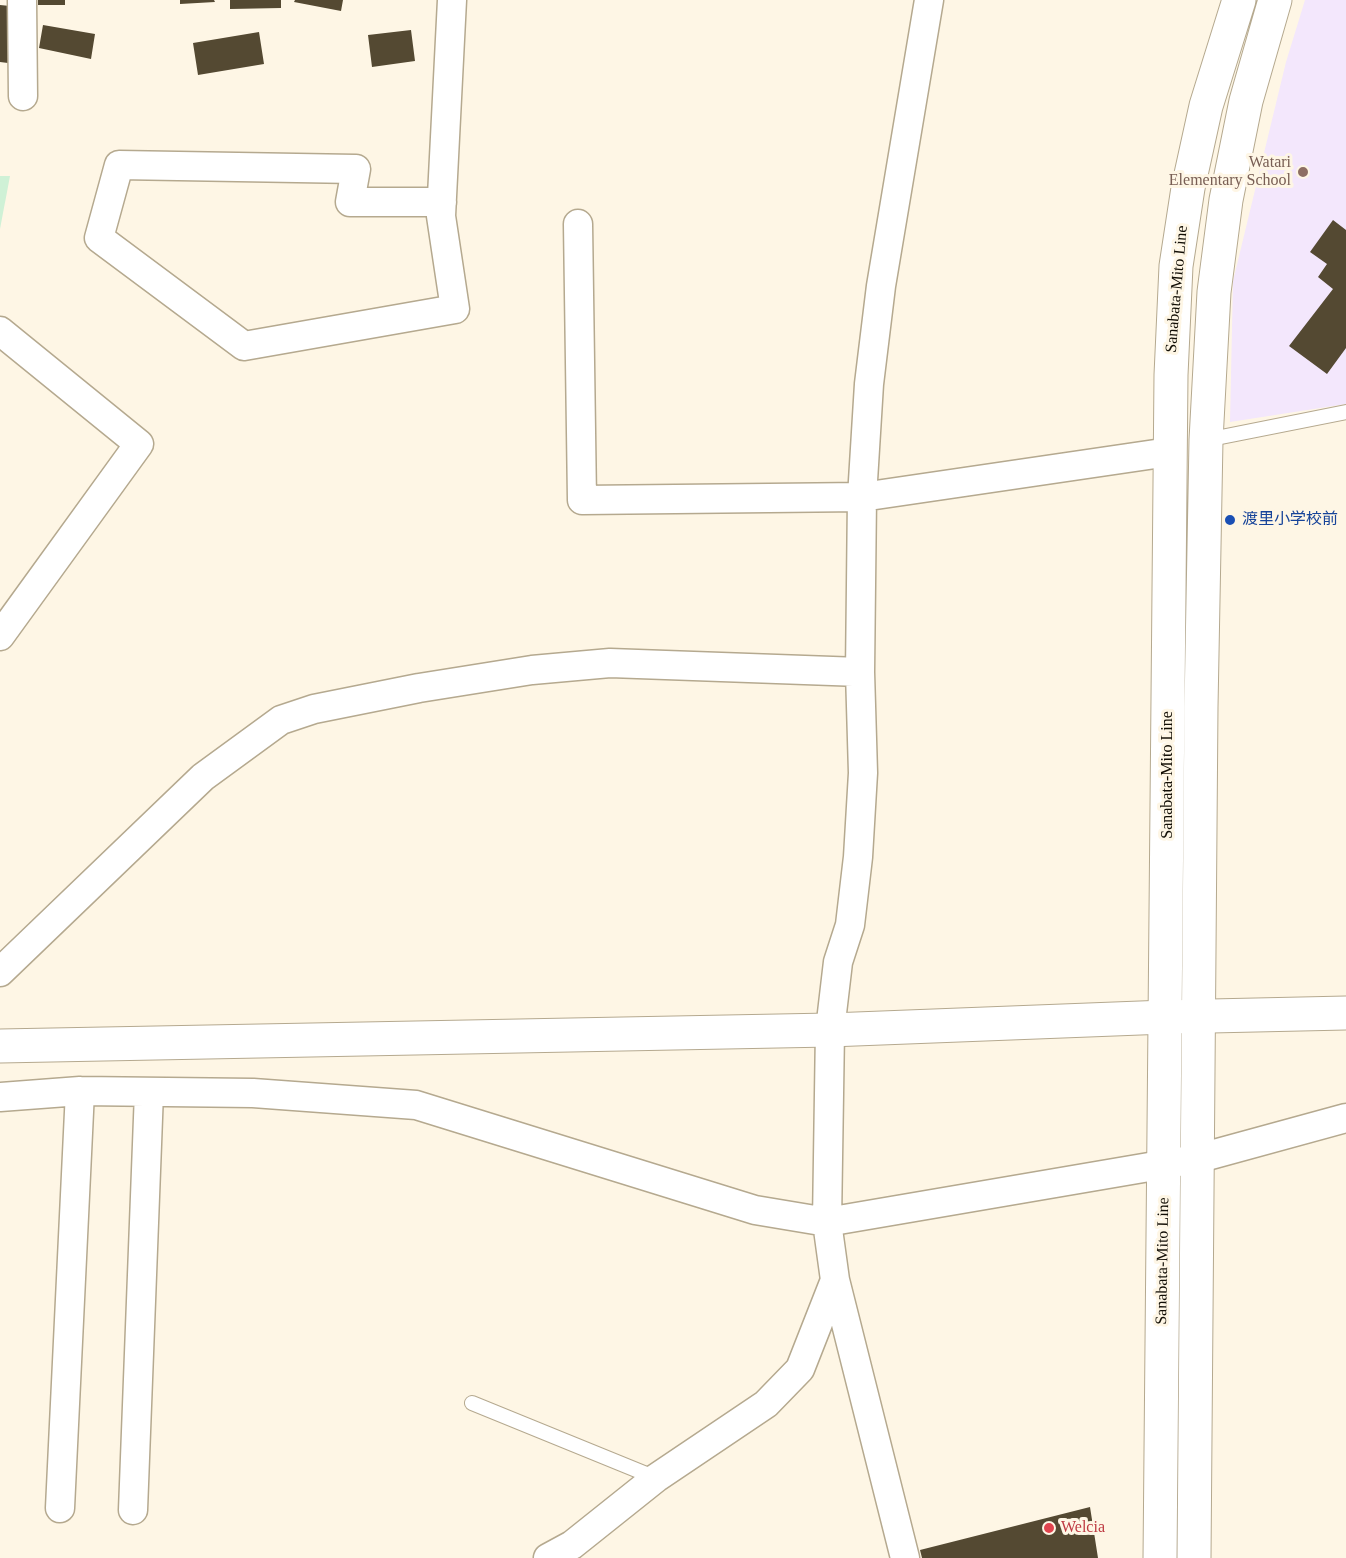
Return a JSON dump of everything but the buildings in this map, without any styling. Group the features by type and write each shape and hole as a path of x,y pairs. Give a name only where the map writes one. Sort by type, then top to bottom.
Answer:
{"main road":[{"name":"Sanabata-Mito Line","path":"1194,1558 1180,1161 1167,1017 1168,452 1176,266 1188,188 1206,106 1239,0"},
{"name":"Sanabata-Mito Line","path":"1160,1558 1180,1161 1199,1017 1206,440 1214,292 1226,200 1246,100 1275,0"},
{"path":"0,1046 830,1030 1167,1017 1346,1013"}],"street":[{"path":"22,0 23,96"},
{"path":"442,202 350,202 356,169 119,165 99,238 244,346 456,309 441,216 442,202 452,0"},
{"path":"905,1558 836,1281 827,1222 830,1030 838,962 849,926 858,857 863,773 860,672 862,497 869,384 881,286 929,0"},
{"path":"578,224 582,500 862,497 1168,452"},
{"path":"0,331 139,444 0,636"},
{"path":"0,972 203,777 281,720 314,710 419,688 532,670 610,663 860,672"},
{"path":"0,1097 80,1091 253,1093 416,1105 755,1210 827,1222 1180,1161 1346,1118"},
{"path":"60,1508 80,1091"},
{"path":"133,1510 149,1092"},
{"path":"548,1558 572,1545 656,1478 766,1404 800,1369 836,1281"}],"lane":[{"path":"1206,440 1346,412"},
{"path":"472,1403 656,1478"}],"shaded area":[{"name":"Watari Elementary School","path":"1305,0 1346,0 1346,404 1230,422 1233,281 1286,62"}],"green space":[{"path":"0,176 10,176 0,229"}],"place":[{"name":"Watari Elementary School","path":"1303,172"},
{"name":"渡里小学校前","path":"1230,520"},
{"name":"Welcia","path":"1049,1528"}]}
